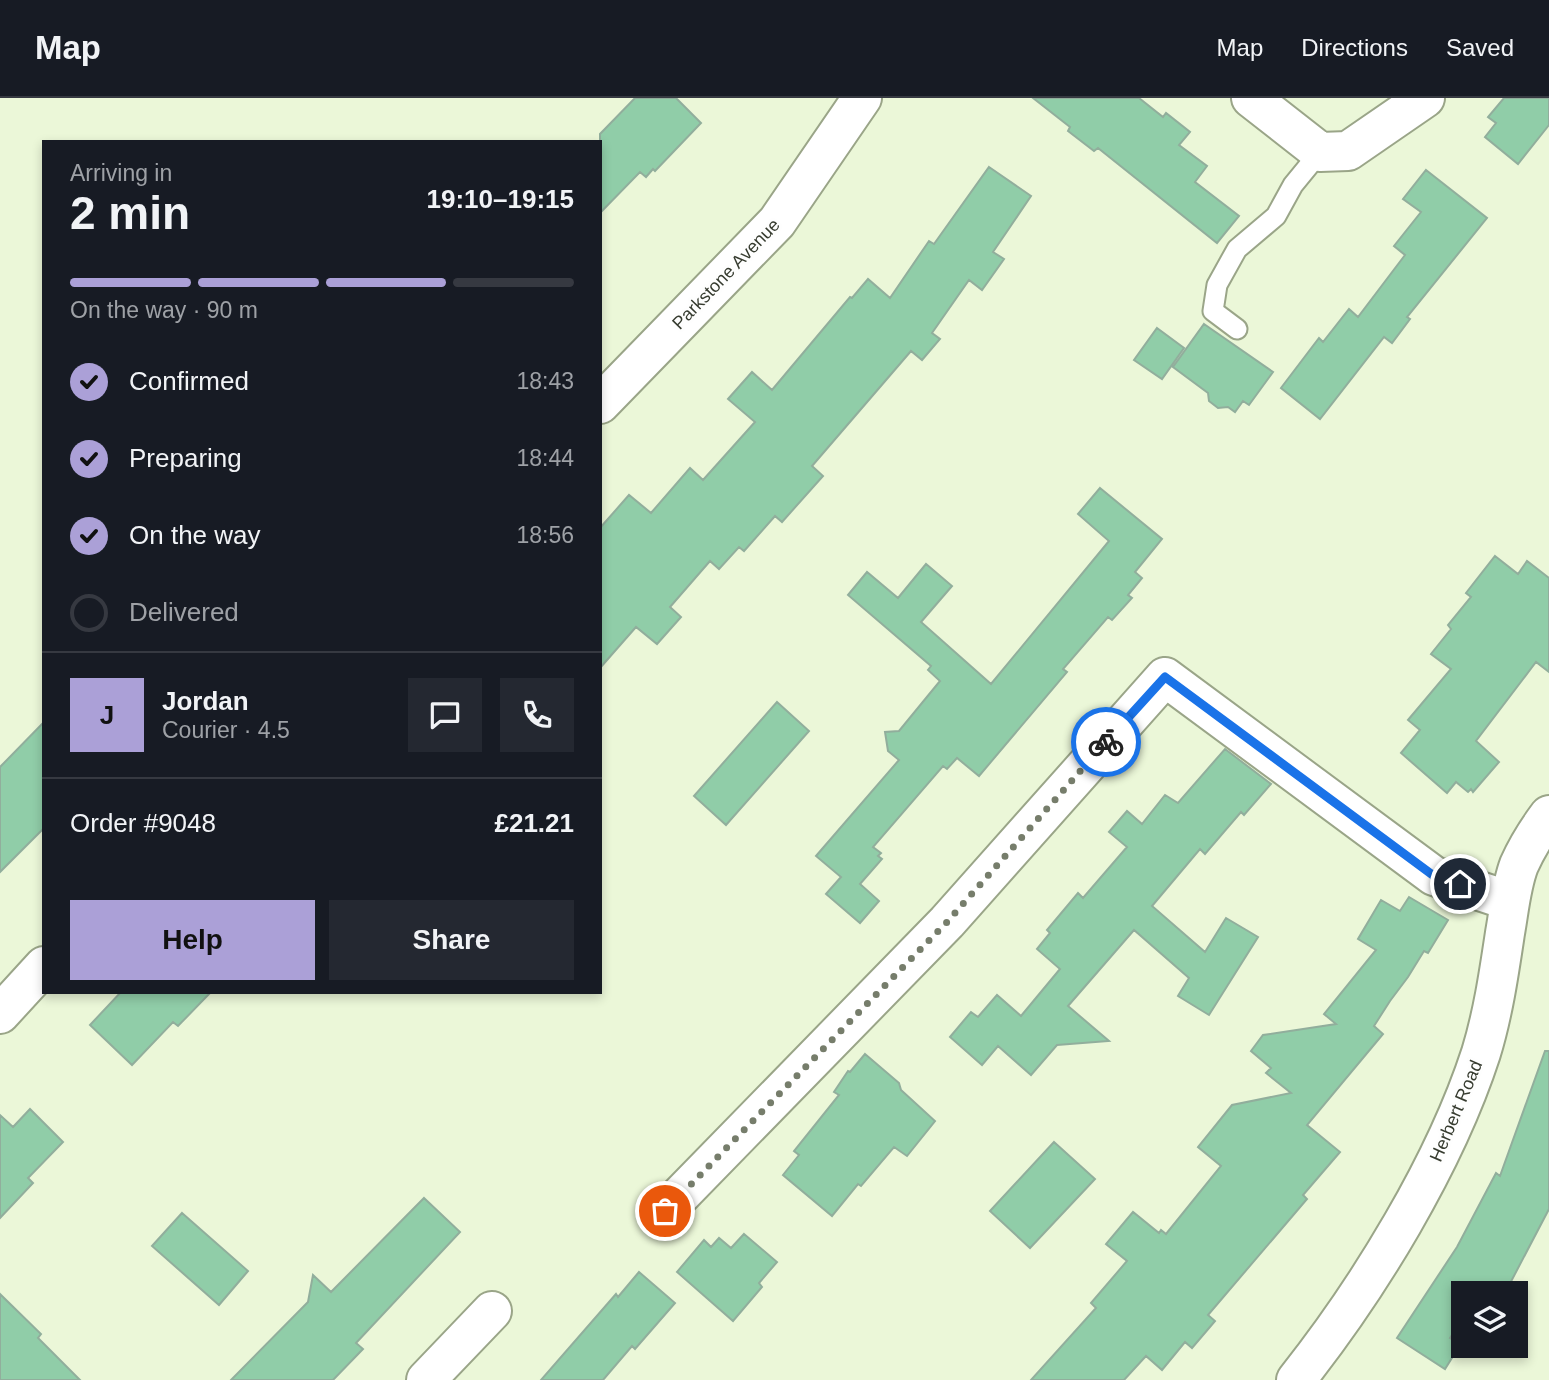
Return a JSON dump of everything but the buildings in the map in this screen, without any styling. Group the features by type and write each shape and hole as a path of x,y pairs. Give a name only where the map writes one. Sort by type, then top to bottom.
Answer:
{"street":[{"name":"Parkstone Avenue","path":"602,402 777,222 862,98"},
{"path":"1251,98 1320,152 1348,152 1425,98"},
{"path":"665,1211 947,922 1165,677 1434,876 1510,901"},
{"name":"Herbert Road","path":"1296,1380 1363,1285 1406,1216 1460,1111 1482,1051 1497,986 1518,867 1533,837 1549,815"},
{"path":"0,1014 42,969"},
{"path":"426,1380 492,1311"}],"lane":[{"path":"1237,329 1213,311 1217,285 1237,249 1276,216 1293,185 1320,152"}],"way so far":[{"path":"665,1211 947,922 1106,742"}],"route":[{"path":"1106,742 1165,677 1434,876 1460,884"}]}
